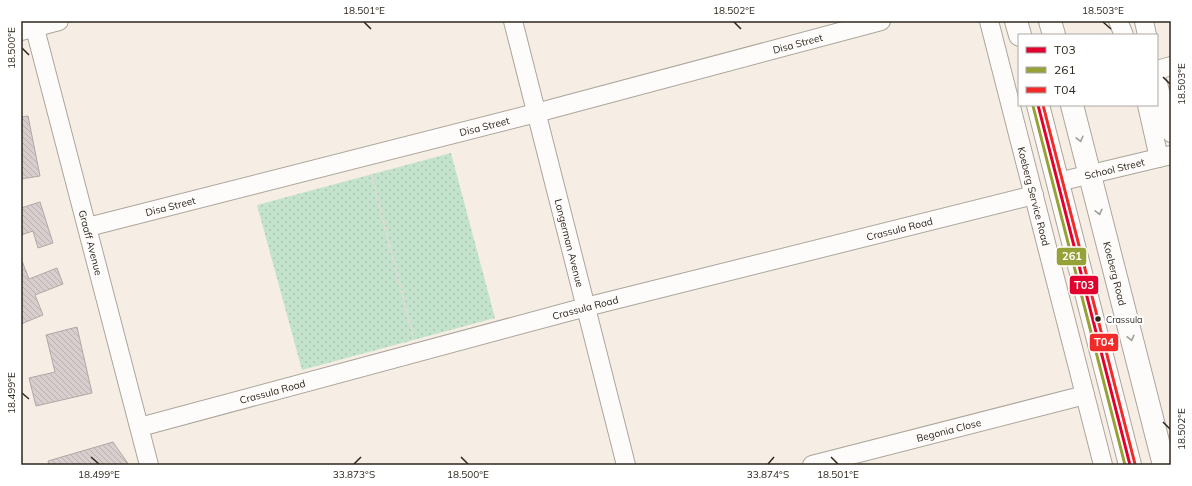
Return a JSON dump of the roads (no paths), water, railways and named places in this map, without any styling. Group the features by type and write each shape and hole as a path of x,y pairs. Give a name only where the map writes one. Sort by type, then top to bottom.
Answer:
{"main road":[{"path":"1016,21 1020,34"},
{"path":"1050,21 1054,34"},
{"path":"1038,106 1130,465"},
{"name":"Koeberg Road","path":"1072,106 1089,174 1165,452"}],"street":[{"path":"30,26 60,21"},
{"name":"Langerman Avenue","path":"513,21 626,465"},
{"name":"Disa Street","path":"88,226 536,113 881,21"},
{"name":"Koeberg Service Road","path":"989,21 1103,465"},
{"path":"1118,21 1124,34"},
{"path":"1144,21 1147,34"},
{"name":"Graaff Avenue","path":"30,26 88,226 149,465"},
{"path":"1158,70 1171,66"},
{"path":"1158,84 1171,134"},
{"path":"1148,106 1165,156"},
{"name":"School Street","path":"1058,182 1165,156"},
{"name":"Crassula Road","path":"140,427 586,307 1034,195"},
{"name":"Begonia Close","path":"812,465 1085,395"}],"place":[{"name":"Crassula","path":"1098,319"}]}
